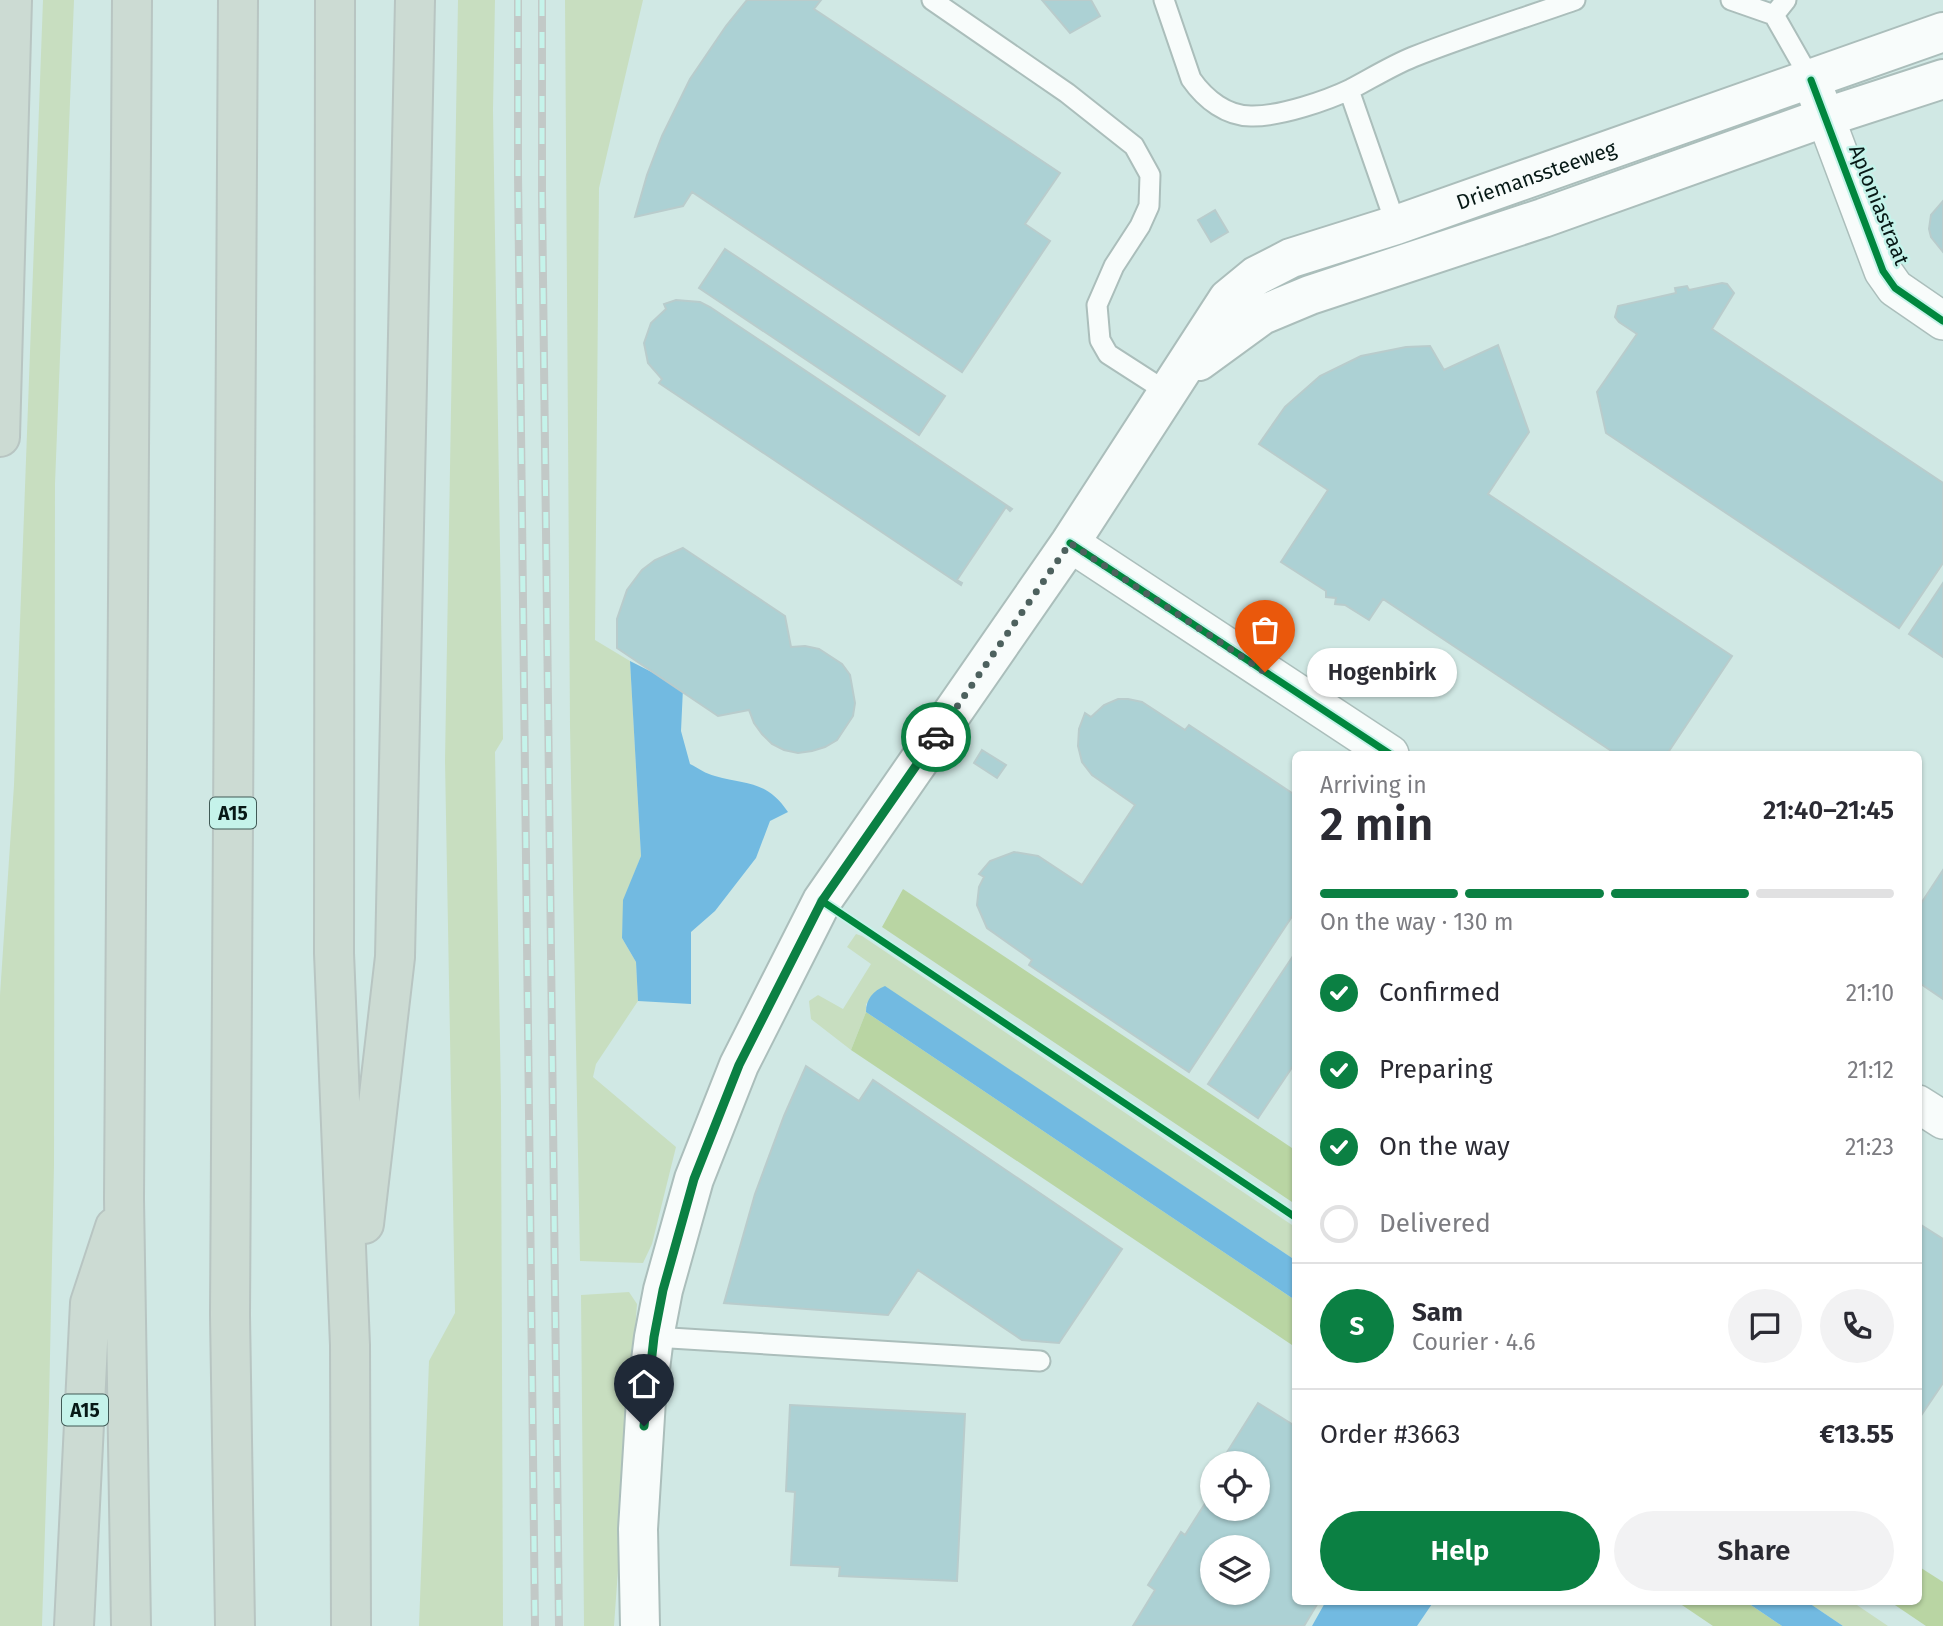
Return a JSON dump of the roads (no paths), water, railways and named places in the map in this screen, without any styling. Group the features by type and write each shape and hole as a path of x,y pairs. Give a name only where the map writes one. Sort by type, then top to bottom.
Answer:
{"highway":[{"path":"0,437 12,0"},
{"name":"A15","path":"131,1626 124,1199 132,0"},
{"name":"A15","path":"235,1626 230,1315 238,0"},
{"path":"335,0 334,953 350,1345 351,1626"},
{"path":"350,1345 395,957 415,0"},
{"name":"A15","path":"74,1626 90,1304 124,1199"}],"main road":[{"name":"Driemanssteeweg","path":"640,1626 638,1529 646,1400 654,1337 663,1290 694,1179 739,1065 822,901 1070,543 1228,299 1256,276 1291,258 1396,225 1943,32"},
{"name":"Driemanssteeweg","path":"1171,386 1262,315 1298,300 1943,79"}],"street":[{"name":"Aploniastraat","path":"1811,80 1883,271 1895,288 1943,321"},
{"path":"1070,543 1385,751"},
{"path":"1922,1107 1943,1120"}],"lane":[{"path":"932,0 1067,93 1134,146 1150,175 1149,206 1140,226 1114,266 1097,305 1100,340 1108,354 1171,386"},
{"path":"1164,0 1191,79 1208,99 1226,111 1252,116 1292,109 1349,90 1414,57 1575,0"},
{"path":"1731,0 1780,8 1811,80"},
{"path":"1349,90 1396,225"},
{"path":"654,1337 1040,1361"}],"water":[{"path":"630,661 683,688 681,731 690,764 712,775 764,789 788,812 770,821 756,858 715,911 691,932 691,1004 638,1001 636,962 622,938 623,900 641,856"},
{"path":"885,986 1292,1258 1292,1298 866,1012 867,1003 877,990"},
{"path":"1324,1605 1431,1605 1417,1626 1312,1626"},
{"path":"1751,1605 1812,1605 1843,1626 1782,1626"}],"railway":[{"path":"518,0 535,1626"},
{"path":"542,0 559,1626"}],"place":[{"name":"Hogenbirk","path":"1265,672"}]}
